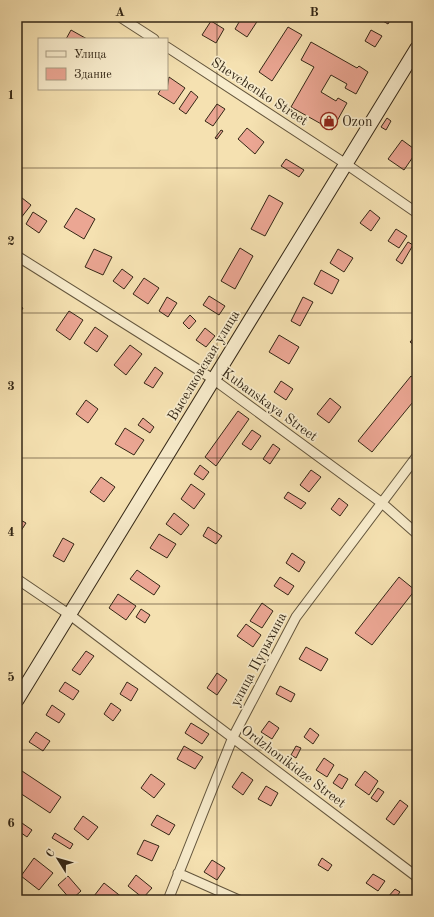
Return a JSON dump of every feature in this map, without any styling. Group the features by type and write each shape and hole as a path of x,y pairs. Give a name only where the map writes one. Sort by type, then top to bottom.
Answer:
{"street":[{"path":"120,17 152,38"},
{"name":"Shevchenko Street","path":"168,48 346,164 417,213"},
{"name":"Выселковская улица","path":"17,700 417,48"},
{"name":"Kubanskaya Street","path":"17,256 213,379 382,503 417,534"},
{"name":"улица Пурыхина","path":"168,900 233,737 296,617 417,456"},
{"name":"Ordzhonikidze Street","path":"17,579 70,615 417,877"},
{"path":"178,872 239,900"}],"building":[{"path":"242,17 260,17 247,37 235,29"},
{"path":"376,17 392,17 388,24"},
{"path":"211,21 224,29 216,43 202,35"},
{"path":"288,27 302,35 272,81 259,72"},
{"path":"71,30 85,38 67,38"},
{"path":"371,30 382,36 375,47 365,41"},
{"path":"311,42 357,68 359,66 368,72 356,94 345,88 347,84 331,75 321,92 336,101 338,98 347,103 332,130 291,107 314,67 301,60"},
{"path":"169,77 185,88 174,104 158,94 160,90 168,90"},
{"path":"191,91 198,97 186,114 179,109"},
{"path":"217,104 225,109 213,126 205,121"},
{"path":"387,118 391,121 386,130 381,127"},
{"path":"247,128 264,142 255,154 238,139"},
{"path":"221,130 223,131 217,139 215,138"},
{"path":"402,140 417,151 404,170 388,159"},
{"path":"286,159 304,170 299,177 281,166"},
{"path":"17,194 31,205 17,223"},
{"path":"269,195 283,203 265,236 251,229"},
{"path":"76,208 95,219 84,239 64,227"},
{"path":"370,210 380,218 371,231 360,223"},
{"path":"33,212 47,221 39,233 26,224"},
{"path":"396,229 407,236 399,248 388,241"},
{"path":"408,242 413,245 402,264 396,260"},
{"path":"240,248 253,256 235,289 221,281"},
{"path":"94,249 112,257 103,275 85,267"},
{"path":"338,249 353,258 344,272 330,263"},
{"path":"122,269 133,277 124,289 113,281"},
{"path":"321,270 339,280 332,294 314,284"},
{"path":"144,278 159,288 148,304 133,294"},
{"path":"209,296 225,306 219,315 203,305"},
{"path":"167,297 177,303 168,317 159,311"},
{"path":"303,297 313,302 300,326 291,321"},
{"path":"17,304 23,308 17,317"},
{"path":"69,311 83,320 70,340 56,330"},
{"path":"190,315 196,321 189,329 183,323"},
{"path":"95,327 108,336 97,352 84,343"},
{"path":"205,328 215,336 206,347 196,340"},
{"path":"417,334 417,347 410,342"},
{"path":"279,335 299,347 289,364 269,352"},
{"path":"130,345 142,354 126,375 114,365"},
{"path":"155,367 163,373 153,388 144,383"},
{"path":"411,376 417,380 417,397 372,452 358,441"},
{"path":"281,381 293,389 286,400 274,392"},
{"path":"330,398 341,407 329,423 317,414"},
{"path":"86,400 98,409 88,423 76,414"},
{"path":"238,411 249,419 216,466 205,457"},
{"path":"143,418 154,427 150,433 138,425"},
{"path":"125,428 144,440 134,455 115,444"},
{"path":"252,430 261,436 251,450 242,444"},
{"path":"273,444 280,449 270,464 263,459"},
{"path":"200,465 209,472 203,480 194,474"},
{"path":"311,470 321,477 309,492 300,485"},
{"path":"101,477 115,487 104,502 90,492"},
{"path":"191,484 205,494 194,509 181,499"},
{"path":"288,492 306,503 301,509 284,498"},
{"path":"339,498 348,505 340,516 331,509"},
{"path":"174,513 189,525 181,535 166,524"},
{"path":"17,518 26,523 17,537"},
{"path":"208,527 222,536 216,544 203,536"},
{"path":"159,534 176,544 167,558 150,548"},
{"path":"63,538 74,544 64,562 53,556"},
{"path":"292,553 305,562 299,572 286,563"},
{"path":"137,570 160,586 154,595 130,579"},
{"path":"280,577 294,586 288,595 274,586"},
{"path":"399,577 415,590 372,645 355,633"},
{"path":"118,594 136,606 126,620 109,608"},
{"path":"262,603 273,611 262,628 250,621"},
{"path":"141,609 150,615 145,623 136,617"},
{"path":"246,624 261,635 253,647 237,636"},
{"path":"306,647 328,659 321,671 299,659"},
{"path":"86,651 94,656 80,675 72,670"},
{"path":"217,673 227,680 217,695 207,688"},
{"path":"65,682 79,691 73,700 59,691"},
{"path":"127,682 138,689 131,701 120,694"},
{"path":"280,686 295,694 291,702 276,694"},
{"path":"111,703 121,710 113,721 104,714"},
{"path":"52,705 65,714 59,723 46,715"},
{"path":"269,721 279,728 272,739 261,732"},
{"path":"191,723 209,734 202,744 185,733"},
{"path":"310,728 319,735 313,744 304,737"},
{"path":"36,732 50,741 43,751 29,742"},
{"path":"184,746 203,757 195,769 177,759"},
{"path":"296,746 301,748 296,758 291,755"},
{"path":"324,758 334,765 327,777 316,770"},
{"path":"22,771 61,797 50,813 17,791 17,779"},
{"path":"365,771 378,781 369,795 355,785"},
{"path":"242,772 253,780 243,795 232,787"},
{"path":"151,774 165,784 154,798 141,788"},
{"path":"339,774 348,779 342,789 333,783"},
{"path":"266,786 278,793 271,806 258,799"},
{"path":"378,788 384,792 377,802 371,798"},
{"path":"400,800 408,806 394,825 386,819"},
{"path":"157,815 175,825 169,835 151,825"},
{"path":"83,816 98,827 88,840 74,829"},
{"path":"19,821 32,830 27,837 17,830"},
{"path":"55,833 73,844 70,849 52,838"},
{"path":"144,840 159,846 152,861 137,854"},
{"path":"34,858 53,873 39,890 21,876"},
{"path":"322,858 332,865 328,871 318,865"},
{"path":"212,860 225,868 217,880 204,872"},
{"path":"373,874 385,881 378,891 366,883"},
{"path":"136,875 152,888 143,898 128,886"},
{"path":"68,876 81,891 71,900 58,885"},
{"path":"104,883 123,898 121,900 100,900 94,896"},
{"path":"395,889 400,892 394,900 389,900 387,898"}],"place":[{"name":"Ozon","path":"329,121"}]}
